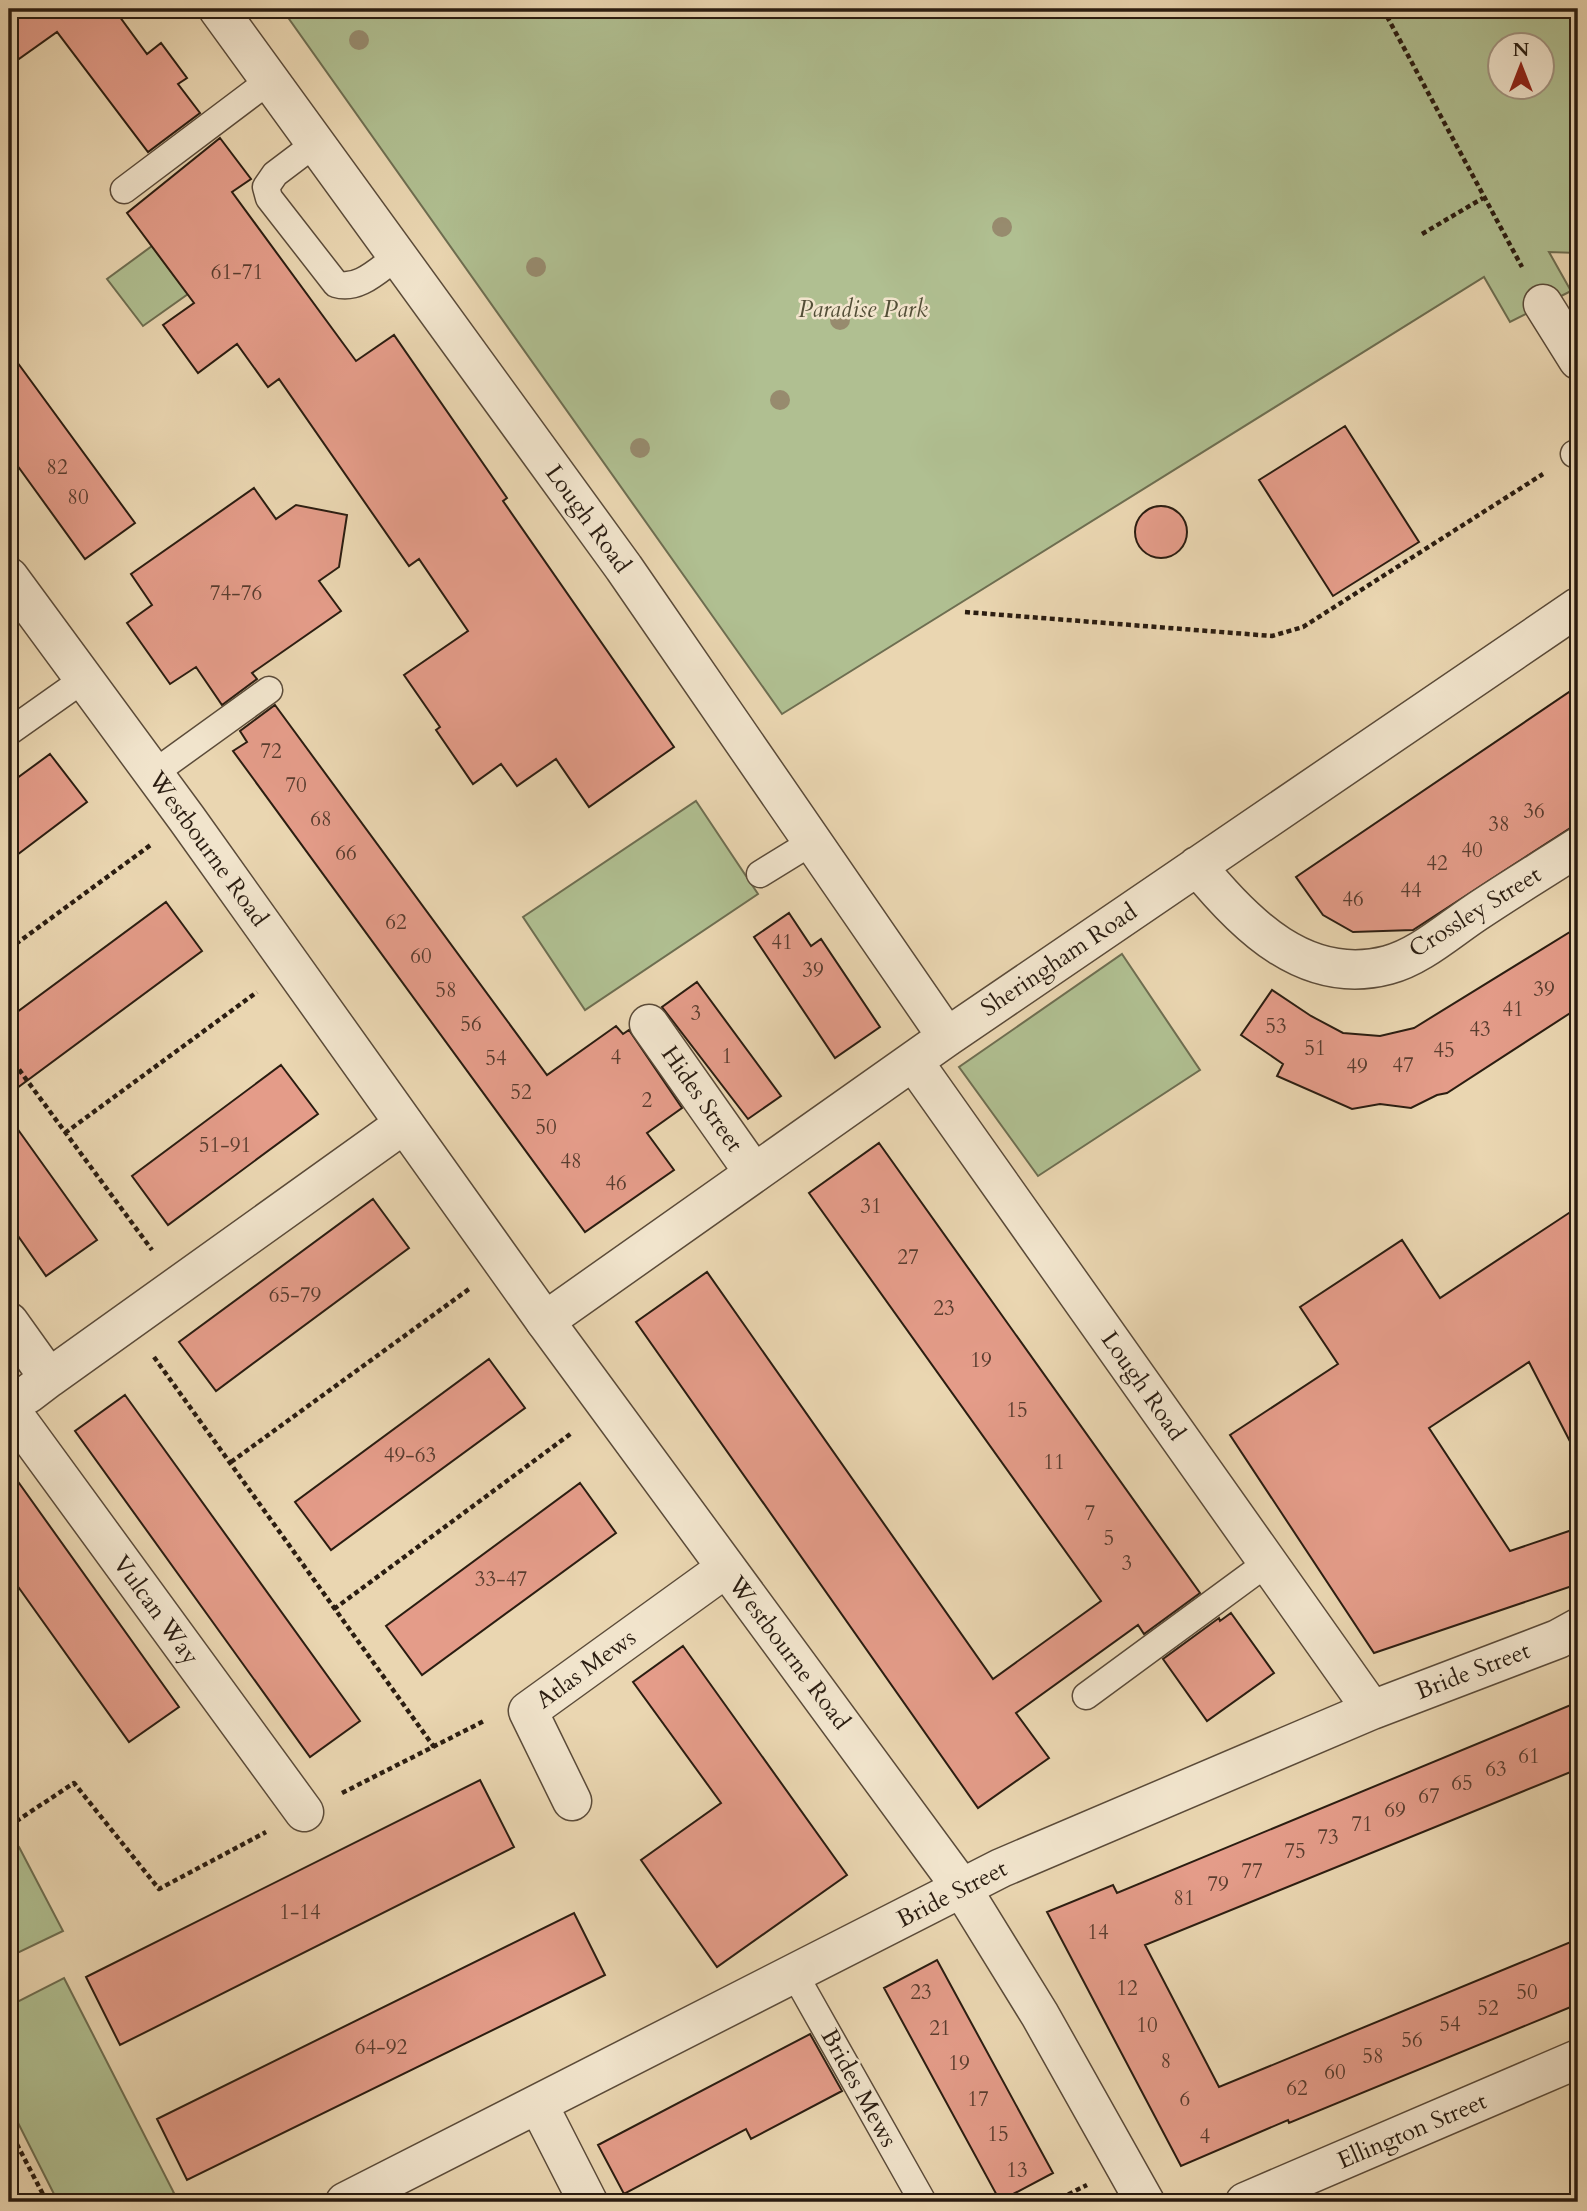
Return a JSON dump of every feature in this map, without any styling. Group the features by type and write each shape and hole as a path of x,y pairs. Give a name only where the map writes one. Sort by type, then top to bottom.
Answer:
{"street":[{"name":"Lough Road","path":"218,9 624,568 947,1037"},
{"path":"1544,304 1578,360"},
{"name":"Westbourne Road","path":"9,578 154,773 545,1321 961,1887 1040,2015 1145,2202"},
{"name":"Sheringham Road","path":"545,1321 947,1037 1578,607"},
{"name":"Crossley Street","path":"1197,866 1255,930 1286,952 1319,965 1353,971 1389,965 1423,948 1578,847"},
{"name":"Hides Street","path":"649,1024 754,1173"},
{"name":"Lough Road","path":"913,1061 1372,1710"},
{"path":"9,1322 49,1378 404,1124"},
{"name":"Vulcan Way","path":"49,1378 9,1408 304,1812"},
{"name":"Atlas Mews","path":"572,1801 528,1711 726,1568"},
{"name":"Bride Street","path":"345,2202 539,2106 961,1887 1372,1710 1558,1639 1578,1628"},
{"name":"Ellington Street","path":"1245,2202 1578,2059"},
{"path":"539,2106 587,2202"}],"lane":[{"path":"124,190 270,80"},
{"path":"316,144 275,174 265,187 269,198 336,284 346,287 360,284 398,256"},
{"path":"9,733 84,679"},
{"path":"154,773 269,690"},
{"path":"760,874 812,842"},
{"path":"1086,1696 1267,1563"},
{"name":"Brides Mews","path":"795,1975 923,2202"}],"path":[{"path":"1383,9 1483,198 1544,304"},
{"path":"1422,234 1483,198"},
{"path":"965,612 1272,636 1303,627 1576,453"},
{"path":"9,949 187,819"},
{"path":"65,1133 291,967"},
{"path":"9,1056 179,1286"},
{"path":"231,1462 504,1263"},
{"path":"129,1322 434,1747"},
{"path":"334,1609 608,1406"},
{"path":"9,2129 47,2202"}],"green space":[{"name":"Paradise Park","path":"282,9 1578,9 1578,253 1549,252 1571,291 1510,322 1484,277 782,714"},
{"path":"152,246 188,294 143,326 107,279"},
{"path":"696,801 758,894 585,1010 523,917"},
{"path":"1122,954 1200,1070 1038,1176 959,1067"},
{"path":"19,1847 63,1931 9,1957 9,1852"},
{"path":"64,1978 174,2193 157,2202 58,2202 9,2105 9,2006"}],"building":[{"path":"9,9 114,9 147,54 161,43 187,78 178,84 200,113 148,152 57,32 9,66"},
{"path":"220,138 251,179 232,192 356,361 394,335 507,498 503,501 674,747 589,807 556,759 517,786 501,764 473,784 436,730 440,727 404,675 468,631 419,559 409,566 279,379 268,387 237,344 198,373 163,325 194,303 127,213"},
{"path":"9,351 135,523 85,559 9,454"},
{"path":"1345,426 1419,542 1333,596 1259,480"},
{"path":"254,488 276,519 296,505 347,515 339,567 319,581 341,611 252,673 257,679 222,705 196,667 170,684 127,623 152,605 131,574"},
{"path":"1161,506 1180,513 1187,532 1180,551 1161,558 1142,551 1135,532 1142,513"},
{"path":"1578,686 1578,823 1413,930 1353,932 1323,915 1296,877"},
{"path":"275,705 547,1075 616,1026 623,1034 629,1030 682,1108 647,1133 674,1170 585,1232 233,751 247,742 240,731"},
{"path":"50,754 87,802 9,861 9,784"},
{"path":"166,902 202,951 9,1094 9,1018"},
{"path":"789,913 811,946 821,939 880,1027 835,1058 754,937"},
{"path":"1578,927 1578,1008 1447,1093 1411,1108 1380,1104 1352,1109 1277,1076 1283,1064 1241,1035 1272,990 1343,1033 1380,1036 1414,1028"},
{"path":"697,982 781,1096 748,1119 662,1007"},
{"path":"281,1065 318,1114 168,1225 132,1176"},
{"path":"9,1117 97,1240 46,1276 9,1223"},
{"path":"879,1143 1200,1593 1144,1634 1138,1625 1016,1713 1049,1758 978,1808 636,1322 707,1272 993,1679 1101,1601 809,1193"},
{"path":"373,1199 409,1248 216,1391 179,1342"},
{"path":"1578,1207 1578,1457 1529,1362 1429,1428 1510,1551 1578,1528 1578,1584 1374,1653 1230,1435 1338,1364 1300,1307 1402,1240 1440,1298"},
{"path":"489,1359 525,1408 331,1550 295,1502"},
{"path":"125,1395 360,1721 310,1757 75,1431"},
{"path":"9,1469 179,1707 129,1742 9,1574"},
{"path":"580,1483 616,1533 422,1675 386,1626"},
{"path":"1231,1613 1274,1673 1207,1721 1163,1659 1219,1618 1220,1621"},
{"path":"683,1646 847,1875 717,1967 641,1860 721,1803 633,1682"},
{"path":"1578,1702 1578,1769 1145,1945 1219,2087 1578,1939 1578,2004 1289,2123 1288,2120 1181,2166 1047,1912 1113,1885 1117,1893"},
{"path":"480,1780 514,1847 120,2045 86,1977"},
{"path":"574,1913 605,1975 187,2180 157,2119"},
{"path":"937,1960 1053,2173 1000,2201 884,1988"},
{"path":"810,2034 842,2091 751,2139 746,2129 624,2194 598,2145"}]}
